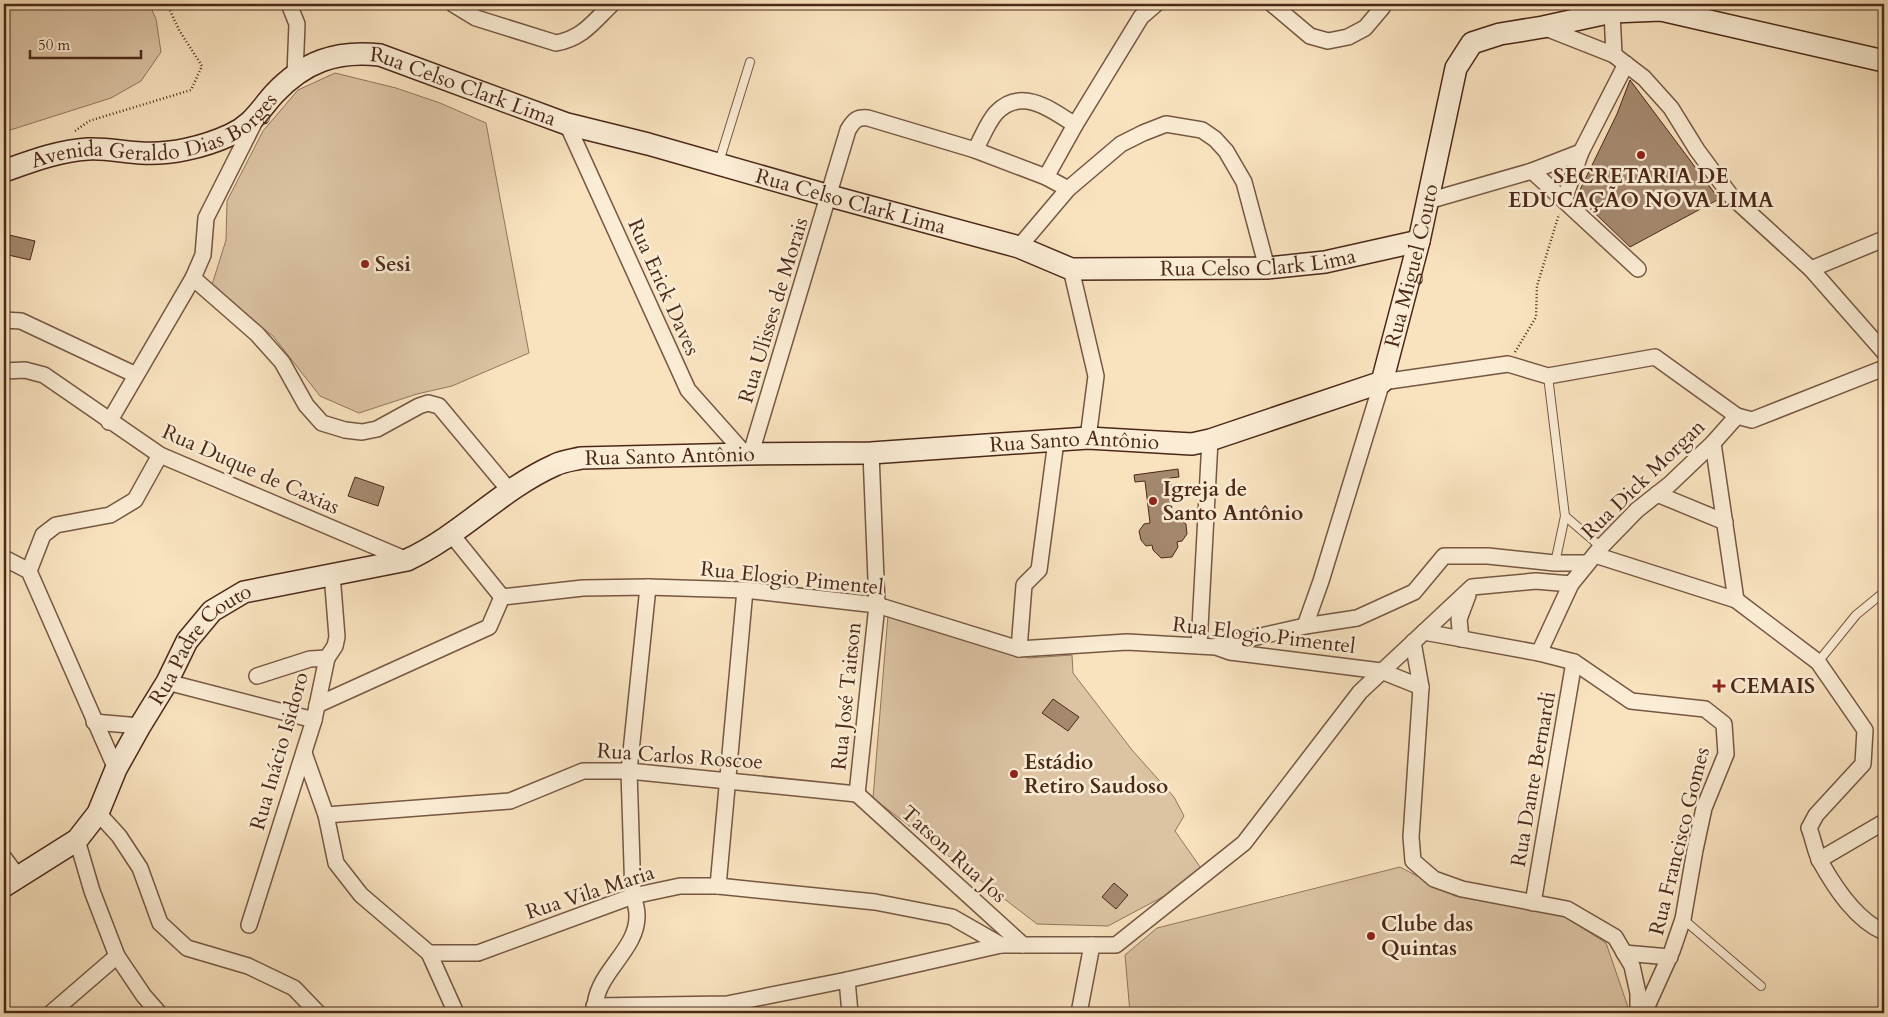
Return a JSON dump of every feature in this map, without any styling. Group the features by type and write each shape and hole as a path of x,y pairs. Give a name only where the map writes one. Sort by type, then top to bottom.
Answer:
{"street":[{"path":"289,4 297,24 295,74"},
{"path":"453,4 476,18 556,43 569,40 583,33 612,4"},
{"path":"1046,177 1075,125 1141,17 1156,4"},
{"path":"1272,4 1310,36 1328,41 1348,37 1365,28 1382,8 1383,4"},
{"path":"1564,200 1581,152 1620,59 1615,8"},
{"name":"Rua Miguel Couto","path":"1305,626 1321,581 1382,382 1419,241 1456,68 1472,43 1500,34 1543,27 1615,8 1661,10 1884,61"},
{"path":"1543,27 1620,59 1644,78 1670,108 1731,196 1811,269 1884,352"},
{"name":"Rua Celso Clark Lima","path":"295,74 315,62 334,57 358,52 380,55 567,124 648,144 1019,247 1071,269 1266,268 1325,262 1419,241"},
{"name":"Avenida Geraldo Dias Borges","path":"4,170 60,151 91,148 144,153 174,151 202,146 230,135 256,117 295,74"},
{"path":"1068,189 1046,177 975,150 996,114 1008,105 1022,100 1041,104 1075,125"},
{"path":"109,422 193,278 203,255 206,218 256,117"},
{"name":"Rua Ulisses de Morais","path":"748,453 830,196 848,130 853,122 860,118 868,118 975,150"},
{"name":"Rua Erick Daves","path":"567,124 688,390 748,453"},
{"path":"1019,247 1068,189 1122,144 1143,132 1166,124 1202,130 1215,138 1226,151 1244,182 1266,268"},
{"path":"1428,201 1532,171 1581,152"},
{"path":"1532,171 1638,269"},
{"path":"1811,269 1884,238"},
{"path":"1071,269 1096,376 1088,438"},
{"path":"193,278 257,334 282,362 306,405 322,423 346,430 362,432 377,429 419,406 428,403 439,406 509,490"},
{"path":"4,320 21,321 136,375"},
{"name":"Rua Santo Antônio","path":"407,560 430,550 509,490 557,464 581,458 748,453 871,453 1088,438 1192,444 1210,440 1382,382 1508,364 1548,376 1656,358 1737,416"},
{"path":"1737,416 1752,420 1884,368"},
{"name":"Rua Duque de Caxias","path":"4,371 25,370 44,375 109,422 160,455 407,560"},
{"name":"Rua Dick Morgan","path":"1538,653 1571,584 1595,555 1637,510 1713,443 1737,416"},
{"path":"1199,646 1210,440"},
{"path":"1018,649 1024,585 1039,570 1056,441"},
{"path":"1713,443 1736,600"},
{"name":"Rua José Taitson","path":"857,794 877,605 871,453"},
{"path":"29,571 43,535 56,525 110,515 135,500 160,455"},
{"path":"1657,494 1724,522"},
{"path":"317,705 490,627 502,597 452,534"},
{"path":"1216,647 1305,626 1356,618 1414,592 1444,556 1488,556 1555,563 1595,555 1736,600 1818,662 1866,730 1863,764 1816,815 1809,828 1819,860 1844,898 1865,922 1884,932"},
{"path":"4,558 29,571 116,769"},
{"name":"Rua Padre Couto","path":"11,882 76,840 98,813 116,769 167,682 187,641 212,611 244,592 407,560"},
{"path":"326,658 335,646 337,636 332,574"},
{"path":"648,587 629,771 634,896 638,916 631,940 602,982 595,1010 727,1004 847,980 1001,945 1116,945 1244,843 1360,692 1380,671 1472,587 1536,581 1571,584"},
{"name":"Rua Elogio Pimentel","path":"502,597 583,588 648,587 745,590 877,605 1018,649 1128,642 1216,647 1230,652 1380,671 1421,687"},
{"path":"1461,639 1458,619 1464,600 1472,587"},
{"path":"718,886 745,590"},
{"path":"1419,637 1421,687 1411,837 1413,861 1434,879 1462,889 1567,909 1615,937 1632,966 1638,993 1638,1013"},
{"name":"Rua Francisco Gomes","path":"1419,637 1461,639 1538,653 1574,662 1631,701 1705,709 1724,724 1726,754 1704,808 1684,919 1670,956 1644,1013"},
{"name":"Rua Inácio Isidoro","path":"249,925 314,720 326,658 310,659 257,676"},
{"name":"Rua Dante Bernardi","path":"1533,902 1574,662"},
{"path":"167,682 314,720"},
{"path":"94,722 140,726"},
{"path":"304,753 326,815 336,864 361,895 429,953 456,1013"},
{"name":"Rua Carlos Roscoe","path":"326,815 510,801 583,771 629,771 857,794"},
{"name":"Tatson Rua Jos","path":"857,794 1023,945"},
{"path":"98,813 119,836 140,868 160,923 187,948 248,966 294,988 318,1013"},
{"path":"1819,860 1884,822"},
{"path":"76,840 92,891 117,956 144,996 159,1013"},
{"path":"4,858 11,882"},
{"name":"Rua Vila Maria","path":"429,953 478,953 634,896 680,886 718,886 875,902 952,917 1001,945"},
{"path":"1079,1013 1092,945"},
{"path":"1624,953 1670,956"},
{"path":"51,1013 117,956"},
{"path":"847,980 850,1013"}],"lane":[{"path":"718,164 750,62"},
{"path":"1548,376 1566,516 1555,563"},
{"path":"1566,516 1595,555"},
{"path":"1818,662 1856,615 1884,592"},
{"path":"1684,919 1761,986"}],"path":[{"path":"73,133 89,121 192,90 202,66 179,30 167,4"},
{"path":"1508,364 1536,317 1537,286 1564,200"}],"shaded area":[{"path":"4,4 149,4 156,19 161,52 141,81 111,98 4,132"},
{"name":"Sesi","path":"335,73 396,88 440,103 486,123 529,353 452,386 417,394 359,413 320,396 273,336 211,288 226,240 227,201 263,131 298,90"},
{"name":"Estádio Retiro Saudoso","path":"888,615 1029,658 1072,655 1073,673 1132,750 1174,797 1184,816 1175,831 1203,871 1170,893 1108,926 1037,924 873,798"},
{"name":"Clube das Quintas","path":"1400,867 1455,896 1562,915 1606,943 1628,1007 1625,1013 1130,1013 1125,955 1157,928"}],"building":[{"name":"SECRETARIA DE EDUCAÇÃO NOVA LIMA","path":"1630,80 1719,199 1630,247 1577,196 1617,114"},
{"path":"5,234 35,241 30,260 4,254"},
{"path":"1178,469 1179,477 1170,478 1175,520 1180,519 1186,524 1187,534 1182,541 1177,542 1178,547 1172,557 1161,558 1153,550 1152,545 1146,546 1141,540 1139,531 1144,524 1150,523 1145,481 1135,482 1134,475"},
{"path":"355,477 384,487 378,506 348,496"},
{"path":"1053,699 1079,717 1068,731 1042,713"},
{"path":"1114,883 1128,895 1116,909 1102,897"}],"place":[{"name":"SECRETARIA DE EDUCAÇÃO NOVA LIMA","path":"1641,155"},
{"name":"Sesi","path":"365,264"},
{"name":"Igreja de Santo Antônio","path":"1153,501"},
{"name":"CEMAIS","path":"1719,686"},
{"name":"Estádio Retiro Saudoso","path":"1014,774"},
{"name":"Clube das Quintas","path":"1371,936"}]}
